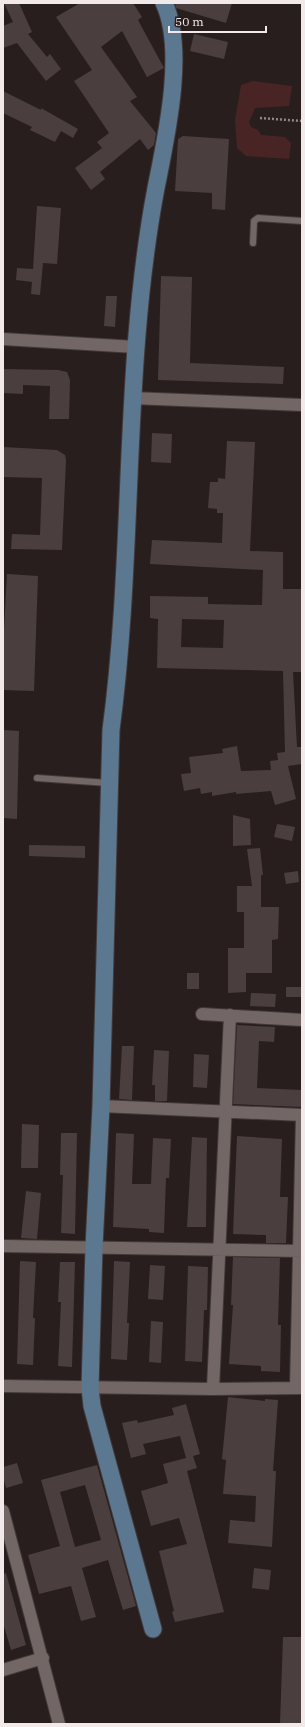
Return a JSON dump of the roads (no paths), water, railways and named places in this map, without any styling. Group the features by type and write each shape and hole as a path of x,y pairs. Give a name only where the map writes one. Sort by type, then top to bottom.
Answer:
{"street":[{"path":"153,1629 92,1406 90,1388 94,1247 101,1106 111,730 119,670 132,398 136,347 150,218 166,137 174,67 172,30 164,3"},
{"path":"3,339 136,347"},
{"path":"132,398 302,405"},
{"path":"202,1014 302,1020"},
{"path":"212,1389 224,1112 230,1016"},
{"path":"3,1386 212,1389 299,1388 302,1115 101,1106"},
{"path":"3,1246 301,1251"},
{"path":"3,1511 43,1658 59,1724"},
{"path":"3,1670 43,1658"}],"lane":[{"path":"253,243 254,221 258,218 302,220"},
{"path":"38,778 110,783"}]}
